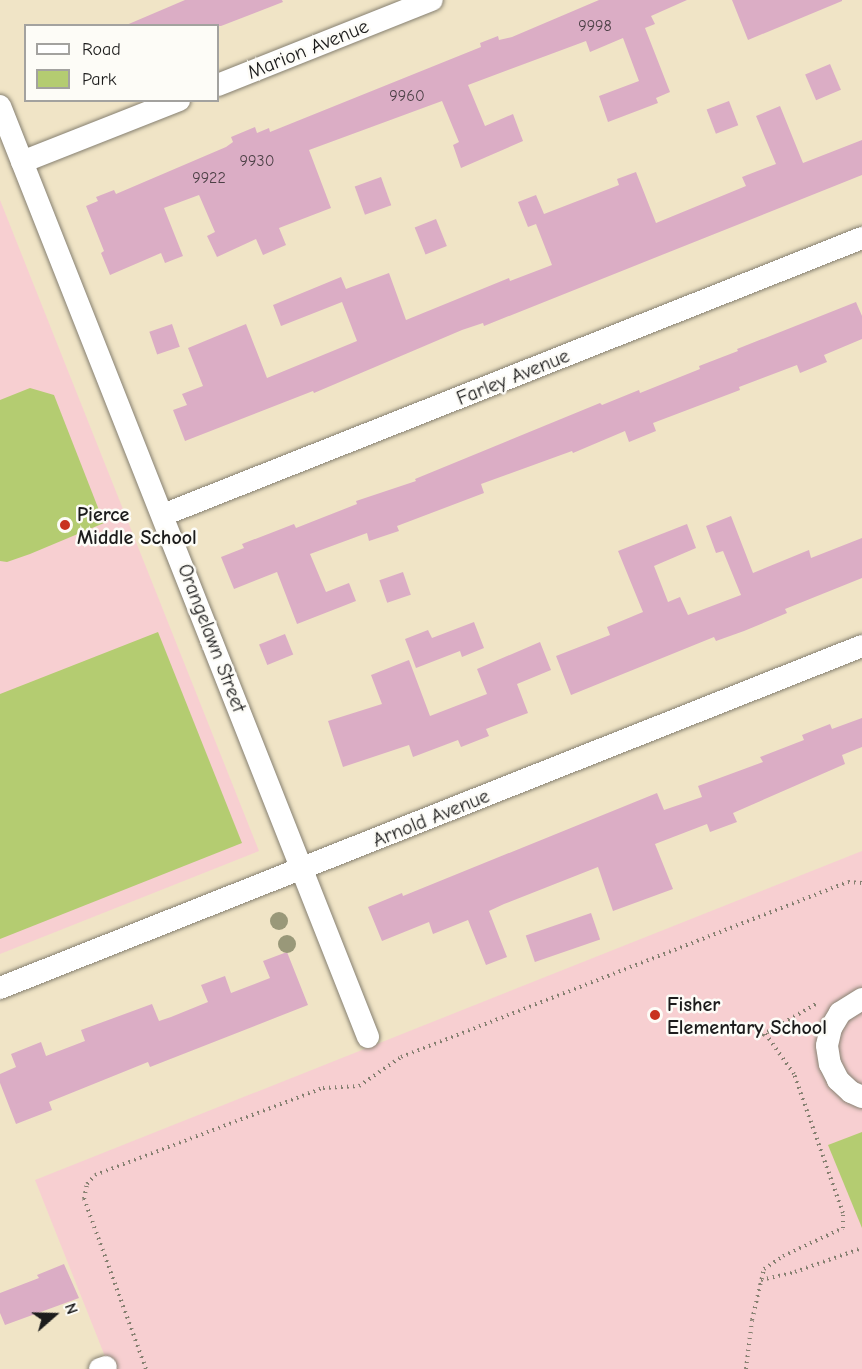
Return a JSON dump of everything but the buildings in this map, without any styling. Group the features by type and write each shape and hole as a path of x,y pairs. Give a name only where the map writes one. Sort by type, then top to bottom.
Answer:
{"street":[{"name":"Marion Avenue","path":"219,85 432,0"},
{"path":"22,162 173,102"},
{"name":"Orangelawn Street","path":"0,106 164,515 368,1037"},
{"name":"Farley Avenue","path":"164,515 862,238"},
{"name":"Arnold Avenue","path":"0,988 862,646"},
{"path":"862,999 840,1013 831,1028 827,1046 830,1064 838,1080 851,1092 862,1097"}],"path":[{"path":"146,1369 84,1199 87,1184 95,1175 323,1088 359,1086 401,1057 848,882 862,883"},
{"path":"757,1038 823,1000"},
{"path":"746,1369 752,1320 764,1269 783,1256 843,1228 843,1214 794,1074 765,1033"},
{"path":"761,1280 795,1272 862,1248"}],"shaded area":[{"name":"Pierce Middle School","path":"0,200 259,851 0,954"},
{"name":"Fisher Elementary School","path":"862,851 862,1369 110,1369 35,1180"}],"green space":[{"path":"30,388 54,395 104,523 30,554 7,562 0,561 0,400"},
{"path":"158,632 242,843 0,939 0,694"},
{"path":"862,1132 862,1228 828,1145"}],"place":[{"name":"Pierce Middle School","path":"65,525"},
{"name":"Fisher Elementary School","path":"655,1015"}]}
